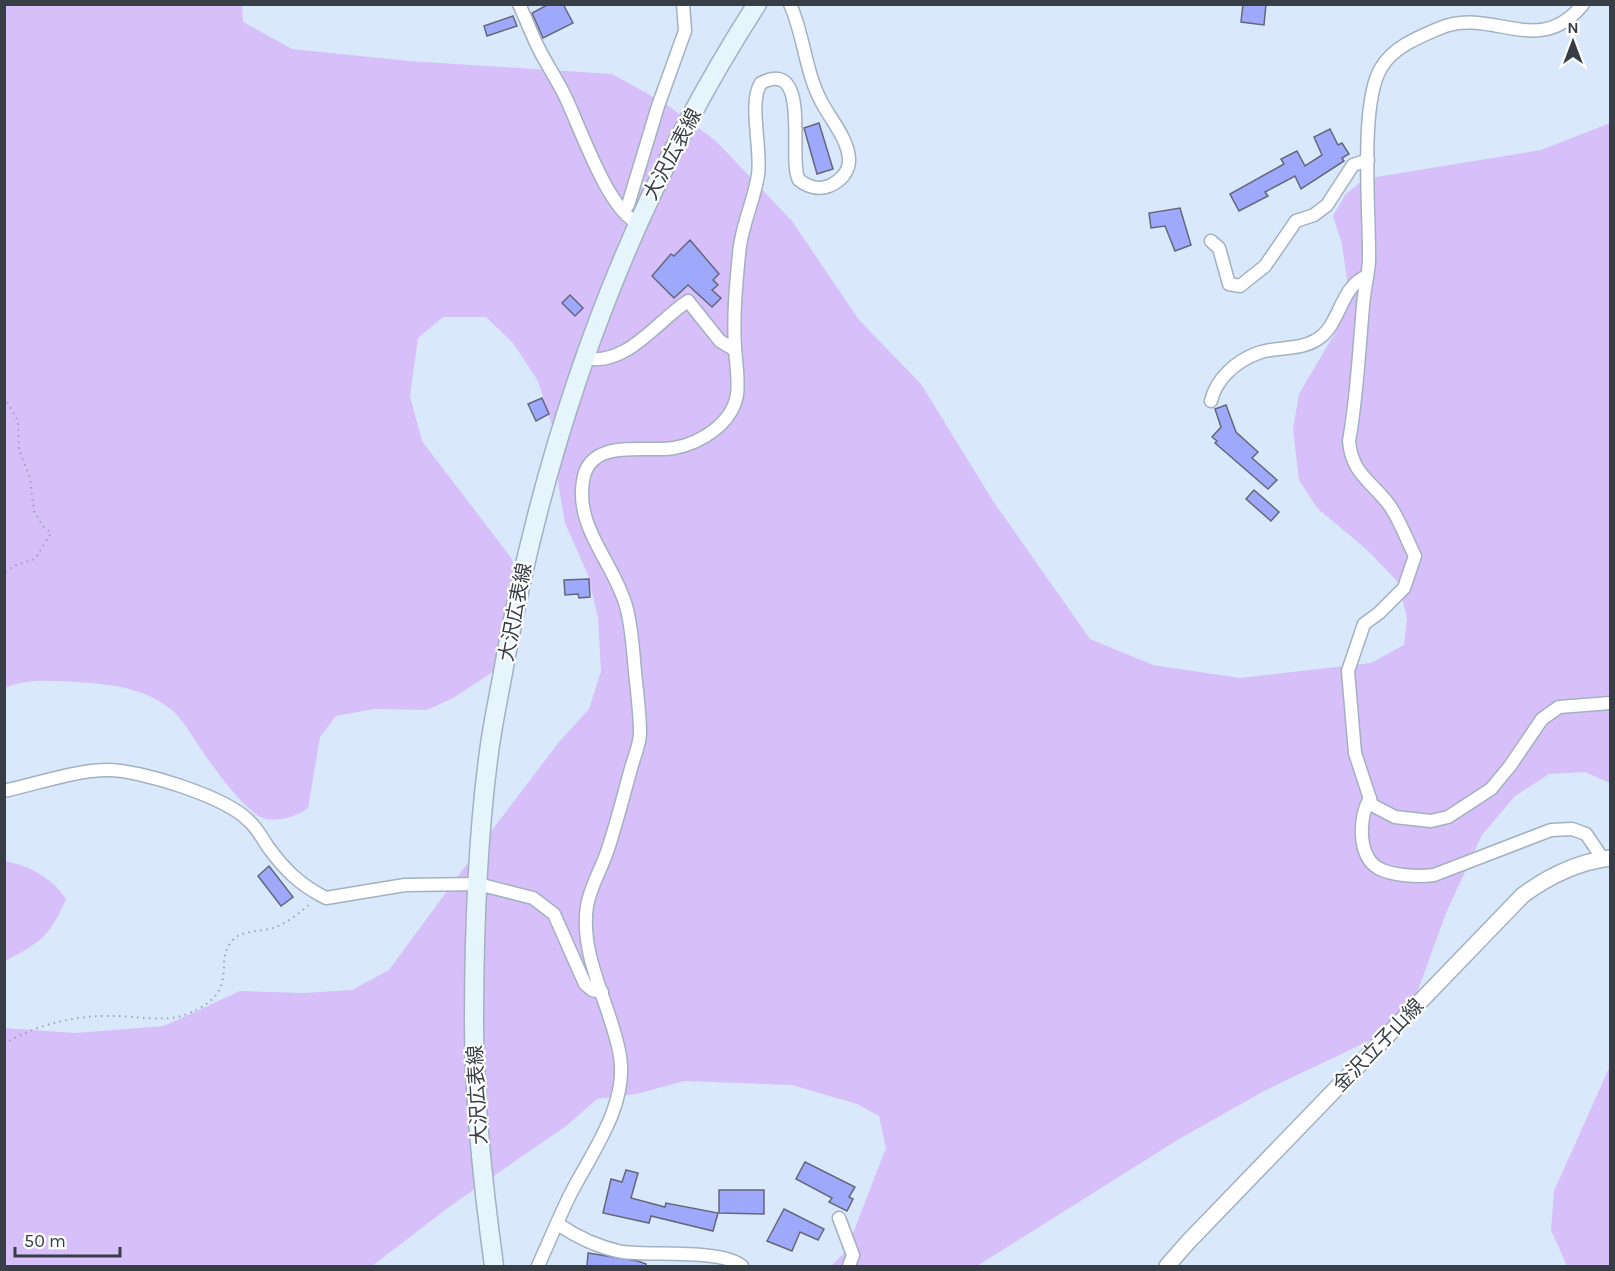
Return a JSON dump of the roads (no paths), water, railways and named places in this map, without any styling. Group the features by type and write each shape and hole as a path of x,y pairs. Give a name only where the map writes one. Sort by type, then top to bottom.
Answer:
{"main road":[{"name":"大沢広表線","path":"494,1266 480,1159 474,1036 478,884 489,752 517,597 541,496 584,358 638,223 720,63 758,4"}],"street":[{"path":"519,4 588,150 622,212 628,219 638,223"},
{"path":"622,212 628,205 658,106 685,31 683,4"},
{"path":"538,1266 569,1197 614,1111 620,1082 621,1059 588,942 588,902 607,850 640,736 636,674 626,607 609,563 590,532 585,515 583,478 595,458 610,451 635,448 671,449 688,444 718,428 730,414 736,399 735,350 739,250 758,176 759,138 754,99 761,84 777,80 786,83 793,99 796,123 794,167 799,180 810,187 825,188 841,180 849,165 844,143 813,81 805,46 790,4"},
{"path":"1582,4 1554,28 1526,33 1462,21 1441,28 1397,49 1381,68 1375,80 1368,133 1367,276 1348,441 1350,457 1359,474 1378,490 1391,508 1415,556 1404,588 1379,613 1364,624 1348,671 1355,753 1372,805 1395,817 1431,821 1448,817 1491,789 1510,766 1542,719 1559,707 1611,703"},
{"path":"1211,241 1219,248 1229,284 1240,286 1265,266 1296,221 1321,211 1337,193 1353,165 1368,160"},
{"path":"1211,401 1217,384 1239,363 1258,353 1306,345 1325,334 1350,288 1367,276"},
{"path":"584,358 598,360 630,347 647,336 688,301 720,341 735,350"},
{"path":"4,791 107,770 134,773 204,795 237,811 250,821 291,876 326,898 338,898 405,885 478,884 522,894 546,905 554,914 585,984 592,990 602,992"},
{"path":"1370,798 1365,806 1362,834 1365,850 1379,868 1423,877 1434,875 1551,830 1563,828 1586,834 1607,858"},
{"name":"金沢立子山線","path":"1167,1266 1189,1240 1523,895 1562,871 1607,858"},
{"path":"839,1218 853,1255 849,1266"},
{"path":"558,1224 584,1241 621,1251 714,1256 742,1266"}]}
